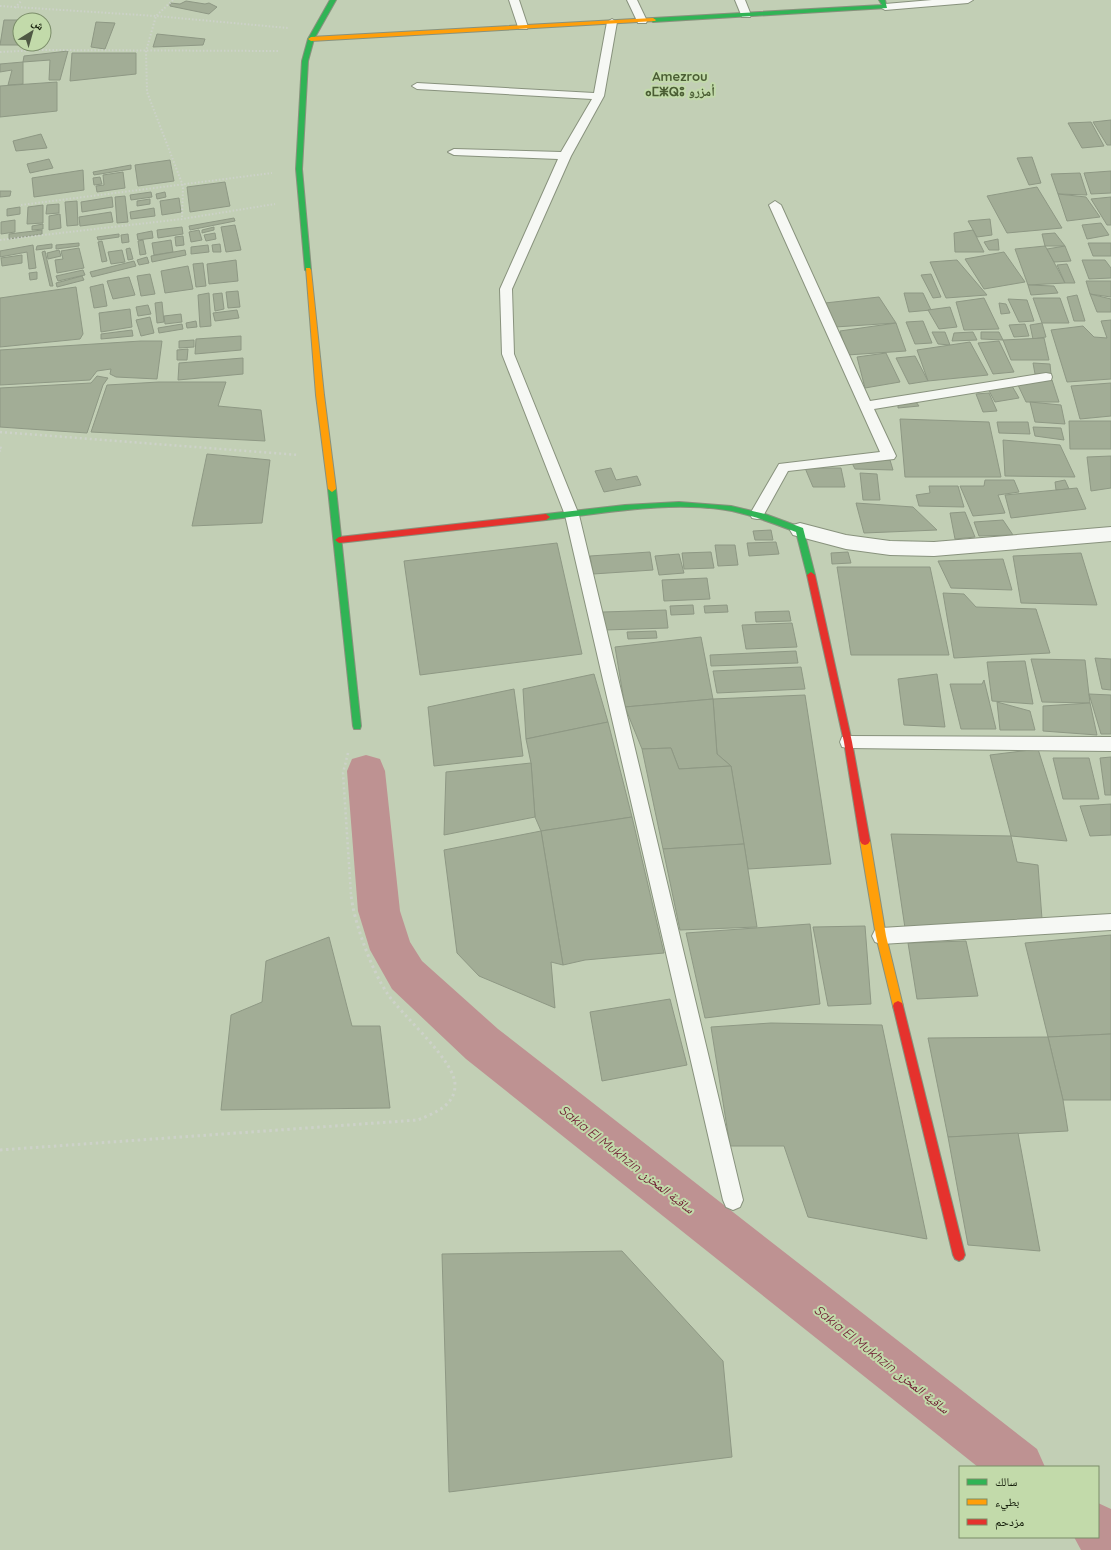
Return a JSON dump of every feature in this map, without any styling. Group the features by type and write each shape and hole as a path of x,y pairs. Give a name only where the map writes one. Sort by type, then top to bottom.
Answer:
{"street":[{"path":"333,0 311,39 307,51 305,61 299,169 327,458 339,540 357,726"},
{"path":"311,39 746,15 884,3"},
{"path":"339,540 660,505 708,506 757,514 800,530 846,542 890,548 934,549 1111,534"},
{"path":"800,530 820,609 848,742 880,936 959,1256"}],"lane":[{"path":"514,0 522,27"},
{"path":"632,0 642,21"},
{"path":"740,0 746,15"},
{"path":"884,3 968,0"},
{"path":"612,22 600,96 565,156 506,289 508,354 572,515 733,1200"},
{"path":"417,86 600,96"},
{"path":"454,152 565,156"},
{"path":"757,514 784,467 889,456 775,205"},
{"path":"866,406 1046,377"},
{"path":"848,742 1111,744"},
{"path":"880,936 1111,922"}],"path":[{"path":"14,8 22,0"},
{"path":"173,0 156,16 146,51 147,92 183,186 182,219"},
{"path":"0,6 156,16 316,30"},
{"path":"0,52 42,50 307,51"},
{"path":"21,205 183,186 299,169"},
{"path":"0,240 182,219 301,200"},
{"path":"0,432 276,452 327,458"},
{"path":"0,447 2,450 0,451"},
{"path":"0,1150 418,1120 442,1110 451,1100 455,1085 451,1068 387,993 364,945 352,903 343,773 357,726"}],"building":[{"path":"186,1 205,4 209,3 217,7 209,14 170,6 170,3 180,4"},
{"path":"4,20 12,20 12,45 0,45"},
{"path":"96,22 115,23 105,49 91,47"},
{"path":"157,34 205,39 203,45 153,47"},
{"path":"68,51 60,80 49,80 50,60 23,62 24,56"},
{"path":"72,53 136,53 136,74 70,81"},
{"path":"23,62 23,84 8,85 12,70 0,72 0,64"},
{"path":"57,82 57,111 0,117 0,86"},
{"path":"1111,120 1111,145 1107,145 1093,122"},
{"path":"1091,122 1104,146 1082,148 1068,123"},
{"path":"41,134 47,148 16,151 13,141"},
{"path":"1032,157 1041,183 1029,185 1017,158"},
{"path":"49,159 53,168 30,173 27,164"},
{"path":"170,160 174,181 138,186 135,165"},
{"path":"131,165 131,169 94,175 93,172"},
{"path":"83,170 84,190 34,197 32,178"},
{"path":"1111,171 1111,193 1091,194 1084,173"},
{"path":"123,172 125,188 97,192 96,186 104,185 103,175"},
{"path":"1080,173 1087,195 1058,194 1051,174"},
{"path":"100,177 102,184 94,185 93,178"},
{"path":"225,182 230,206 190,212 187,187"},
{"path":"1037,187 1062,228 1007,233 987,196"},
{"path":"0,191 11,191 10,196 0,197"},
{"path":"151,192 152,197 131,200 130,195"},
{"path":"165,192 166,197 157,199 156,194"},
{"path":"1058,194 1086,197 1100,217 1067,221"},
{"path":"125,196 128,222 117,223 115,197"},
{"path":"112,197 113,207 82,212 81,202"},
{"path":"1111,197 1111,225 1107,225 1091,199"},
{"path":"179,198 181,212 162,215 160,201"},
{"path":"150,199 150,204 137,206 137,201"},
{"path":"77,201 78,225 67,226 65,202"},
{"path":"59,204 59,213 46,214 47,205"},
{"path":"43,205 43,223 27,224 28,207"},
{"path":"20,207 20,214 7,216 7,209"},
{"path":"154,208 155,216 131,219 130,212"},
{"path":"111,212 113,222 80,226 79,217"},
{"path":"60,214 61,228 49,230 49,216"},
{"path":"234,218 235,221 190,230 189,226"},
{"path":"990,219 992,235 977,237 968,221"},
{"path":"15,220 15,232 1,234 1,222"},
{"path":"1101,223 1109,235 1087,239 1082,225"},
{"path":"43,224 43,229 32,230 32,226"},
{"path":"235,225 241,250 226,252 221,227"},
{"path":"182,227 183,234 158,238 157,230"},
{"path":"214,227 214,230 202,233 202,230"},
{"path":"42,230 42,234 9,239 9,234"},
{"path":"199,230 202,240 191,242 189,232"},
{"path":"973,230 984,252 955,252 954,233"},
{"path":"152,231 153,238 138,240 137,234"},
{"path":"215,233 216,239 206,241 204,235"},
{"path":"1055,233 1065,246 1045,246 1042,234"},
{"path":"119,234 119,237 98,240 97,237"},
{"path":"128,234 129,242 122,243 121,235"},
{"path":"183,236 184,245 176,246 175,237"},
{"path":"998,239 999,250 989,250 984,242"},
{"path":"143,240 146,254 140,255 138,241"},
{"path":"171,240 173,252 154,255 152,243"},
{"path":"102,241 107,261 102,262 98,242"},
{"path":"79,243 79,246 56,249 56,245"},
{"path":"1088,243 1111,243 1111,256 1093,256"},
{"path":"52,244 52,248 36,250 37,246"},
{"path":"220,244 221,252 213,252 212,245"},
{"path":"33,245 36,268 29,269 27,252 0,257 0,251"},
{"path":"208,245 209,252 191,254 191,247"},
{"path":"1045,246 1065,283 1028,285 1015,249"},
{"path":"1065,246 1071,261 1054,262 1047,249"},
{"path":"79,248 84,268 57,273 55,260 63,259 61,251"},
{"path":"130,248 133,259 128,260 126,249"},
{"path":"59,250 61,256 48,259 47,253"},
{"path":"122,250 125,262 111,264 108,252"},
{"path":"185,250 186,255 152,262 151,256"},
{"path":"45,251 53,286 50,286 42,252"},
{"path":"1004,252 1025,282 984,289 965,259"},
{"path":"22,255 22,263 2,266 1,258"},
{"path":"147,257 149,263 139,265 137,260"},
{"path":"236,260 238,281 209,284 207,264"},
{"path":"957,260 987,295 946,298 930,262"},
{"path":"1082,260 1105,260 1111,268 1111,278 1089,279"},
{"path":"134,261 136,266 92,277 90,272"},
{"path":"203,263 206,286 196,287 193,264"},
{"path":"1067,264 1075,283 1065,283 1057,265"},
{"path":"188,266 193,289 165,293 161,271"},
{"path":"83,270 85,275 58,281 56,276"},
{"path":"37,272 37,279 30,280 29,273"},
{"path":"150,274 155,294 141,296 137,276"},
{"path":"931,274 941,297 933,298 921,275"},
{"path":"82,276 84,280 57,287 56,283"},
{"path":"129,277 135,295 113,299 107,281"},
{"path":"1086,281 1111,281 1111,297 1090,294"},
{"path":"103,284 107,306 94,308 90,287"},
{"path":"1028,285 1054,286 1058,293 1031,295"},
{"path":"76,287 83,334 80,339 0,347 0,298"},
{"path":"238,291 240,307 228,308 226,292"},
{"path":"209,293 211,326 200,327 198,295"},
{"path":"222,293 224,309 215,311 213,294"},
{"path":"904,293 923,293 931,310 909,312"},
{"path":"1090,294 1111,299 1111,312 1097,312"},
{"path":"1077,295 1085,321 1074,321 1067,297"},
{"path":"879,297 896,323 835,327 825,303"},
{"path":"984,298 999,329 964,330 956,302"},
{"path":"1033,298 1060,298 1069,323 1042,323"},
{"path":"1008,299 1027,300 1034,321 1019,322"},
{"path":"162,302 164,322 157,323 155,303"},
{"path":"999,303 1006,304 1010,313 1001,314"},
{"path":"148,305 151,314 138,316 136,307"},
{"path":"950,307 957,327 939,329 928,310"},
{"path":"130,309 132,327 101,332 99,313"},
{"path":"237,310 239,318 215,321 213,313"},
{"path":"181,314 182,322 165,324 164,316"},
{"path":"150,317 154,333 141,336 136,320"},
{"path":"1111,320 1111,379 1067,382 1051,330 1083,326 1094,337 1107,338 1101,321"},
{"path":"196,321 197,327 187,328 186,323"},
{"path":"923,321 932,343 915,344 906,322"},
{"path":"896,323 906,351 847,355 840,331"},
{"path":"1042,323 1046,337 1033,339 1030,325"},
{"path":"182,324 183,329 159,333 158,328"},
{"path":"1025,324 1029,336 1014,337 1009,325"},
{"path":"132,330 133,336 101,339 101,334"},
{"path":"932,332 945,332 950,345 938,344"},
{"path":"973,332 977,340 952,341 954,333"},
{"path":"981,332 999,332 1003,340 981,339"},
{"path":"241,336 241,350 195,354 196,339"},
{"path":"1044,338 1049,360 1011,360 1003,340"},
{"path":"194,340 194,347 179,348 179,341"},
{"path":"162,341 157,379 116,377 110,374 111,369 97,371 90,380 0,385 0,350"},
{"path":"999,341 1014,372 993,374 978,343"},
{"path":"970,342 988,375 928,381 917,350"},
{"path":"188,349 187,360 177,360 177,350"},
{"path":"886,353 900,382 865,388 857,357"},
{"path":"915,356 928,381 909,384 896,358"},
{"path":"243,358 243,374 178,380 179,363"},
{"path":"1033,363 1050,364 1051,374 1035,374"},
{"path":"97,376 108,378 103,385 87,433 0,427 0,388 91,383"},
{"path":"1052,380 1059,402 1026,402 1018,385"},
{"path":"159,382 226,382 218,406 261,410 265,441 91,432 107,385"},
{"path":"1111,383 1111,416 1080,419 1071,386"},
{"path":"1012,386 1019,398 995,402 988,389"},
{"path":"989,393 997,411 983,412 976,394"},
{"path":"916,402 919,406 898,408 898,403"},
{"path":"1030,402 1061,405 1065,424 1035,422"},
{"path":"900,419 989,422 1001,477 905,477"},
{"path":"1069,421 1111,421 1111,449 1070,449"},
{"path":"997,422 1028,422 1030,434 999,433"},
{"path":"1033,427 1061,428 1064,440 1035,436"},
{"path":"1003,440 1060,445 1075,477 1005,476"},
{"path":"207,454 270,460 262,523 192,526"},
{"path":"1111,456 1111,488 1091,491 1087,457"},
{"path":"890,460 893,470 855,469 852,463"},
{"path":"611,468 616,480 637,476 641,485 604,492 595,471"},
{"path":"805,468 841,468 845,487 813,487"},
{"path":"860,473 877,474 880,500 863,500"},
{"path":"985,480 1014,480 1019,492 998,495 1005,513 973,516 960,486 984,486"},
{"path":"1065,480 1069,489 1056,490 1055,482"},
{"path":"929,486 958,486 964,507 919,506 916,495 930,493"},
{"path":"1077,488 1086,509 1011,518 1005,495"},
{"path":"856,503 913,507 937,530 864,533"},
{"path":"965,512 975,537 955,539 950,513"},
{"path":"1003,520 1013,535 979,536 974,522"},
{"path":"771,530 773,540 755,540 753,531"},
{"path":"776,542 779,554 749,556 747,543"},
{"path":"557,543 582,654 420,675 404,561"},
{"path":"715,545 735,545 738,565 718,566"},
{"path":"650,552 653,570 593,574 590,556"},
{"path":"711,552 714,568 684,569 682,553"},
{"path":"848,552 851,563 832,564 831,553"},
{"path":"1081,553 1097,605 1021,603 1013,556"},
{"path":"679,554 684,573 659,575 655,556"},
{"path":"1003,559 1012,590 951,588 938,561"},
{"path":"837,567 930,567 949,655 851,655"},
{"path":"707,578 710,599 664,601 662,580"},
{"path":"943,593 964,594 976,607 1036,609 1050,653 954,658"},
{"path":"693,605 694,614 671,615 670,606"},
{"path":"727,605 728,612 705,613 704,606"},
{"path":"666,610 668,628 605,630 603,612"},
{"path":"789,611 791,621 756,622 755,612"},
{"path":"792,623 797,647 746,649 742,625"},
{"path":"656,631 657,638 628,639 627,632"},
{"path":"701,637 713,699 625,707 615,647"},
{"path":"796,651 798,663 711,666 710,655"},
{"path":"1095,658 1111,659 1111,690 1102,689"},
{"path":"1031,659 1085,660 1090,703 1042,702"},
{"path":"1025,661 1033,704 992,701 987,662"},
{"path":"801,667 805,689 717,693 713,671"},
{"path":"594,674 608,722 526,739 523,689"},
{"path":"937,674 945,727 904,725 898,679"},
{"path":"984,680 996,729 961,729 950,684 982,684"},
{"path":"514,689 523,756 434,766 428,707"},
{"path":"1089,694 1111,695 1111,734 1101,734"},
{"path":"805,695 831,864 748,869 731,766 717,754 713,699"},
{"path":"713,699 717,754 731,766 679,769 671,748 642,749 625,707"},
{"path":"997,702 1030,711 1035,730 1000,730"},
{"path":"1090,703 1097,735 1043,731 1043,706"},
{"path":"608,722 632,817 541,831 535,817 531,763 526,739"},
{"path":"671,748 679,769 731,766 744,844 663,849 642,749"},
{"path":"1038,749 1067,841 1011,836 990,755"},
{"path":"1111,757 1111,795 1105,795 1100,758"},
{"path":"1053,758 1089,758 1099,799 1063,799"},
{"path":"531,763 535,817 444,835 446,772"},
{"path":"1111,804 1111,835 1090,836 1080,806"},
{"path":"632,817 664,953 585,960 563,965 541,831"},
{"path":"541,831 563,965 551,962 555,1008 479,976 457,953 444,850"},
{"path":"891,834 1011,836 1017,862 1038,865 1042,919 905,928"},
{"path":"744,844 757,927 680,930 663,849"},
{"path":"810,924 820,1004 705,1018 686,933"},
{"path":"865,926 871,1004 828,1006 813,927"},
{"path":"1111,935 1111,1034 1048,1037 1025,943"},
{"path":"329,937 352,1026 380,1026 390,1108 221,1110 231,1015 262,1002 266,961"},
{"path":"966,941 978,996 917,999 908,943"},
{"path":"670,999 687,1065 602,1081 590,1012"},
{"path":"771,1023 882,1025 927,1239 808,1217 784,1146 730,1146 711,1027"},
{"path":"1111,1034 1111,1100 1063,1100 1048,1037"},
{"path":"1048,1037 1063,1100 1068,1131 948,1137 928,1038"},
{"path":"1018,1133 1040,1251 968,1245 948,1137"},
{"path":"622,1251 723,1361 732,1457 449,1492 442,1254"}],"waterway":[{"name":"Sakia El Mukhzin ساقية المخزن","path":"366,771 379,911 391,950 407,975 482,1044 1018,1466"},
{"name":"Sakia El Mukhzin ساقية المخزن","path":"1099,1531 1111,1540"}],"traffic: fast":[{"path":"308,270 299,169 305,61 311,39 333,0"},
{"path":"653,20 885,7 882,0"},
{"path":"332,489 357,726"},
{"path":"546,517 652,506 705,505 731,508 757,514 800,530 811,575"}],"traffic: slow":[{"path":"311,39 653,20"},
{"path":"308,270 320,395 332,489"},
{"path":"865,841 881,936 898,1006"}],"traffic: jam":[{"path":"339,540 546,517"},
{"path":"811,575 848,742 865,841"},
{"path":"898,1006 959,1255"}],"district":[{"name":"Amezrou ⴰⵎⵥⵕⵓ أمزرو","path":"680,84"}]}
